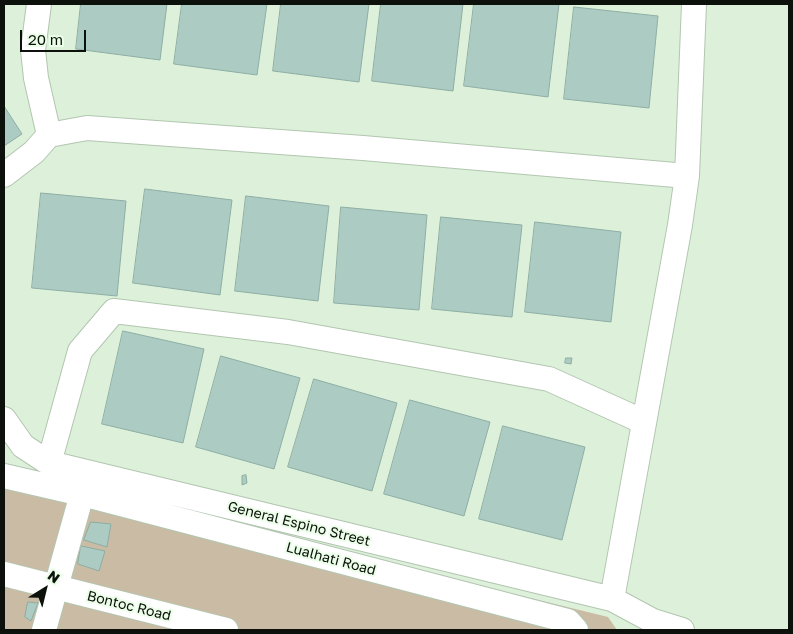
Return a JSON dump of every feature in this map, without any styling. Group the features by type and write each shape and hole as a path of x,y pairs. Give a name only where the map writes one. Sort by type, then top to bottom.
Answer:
{"street":[{"path":"39,4 33,50 36,78 49,134"},
{"path":"612,599 680,225 687,176 694,4"},
{"path":"4,175 34,152 49,134 87,128 363,148 687,176"},
{"path":"50,463 80,351 114,311 288,332 549,379 644,422"},
{"name":"General Espino Street","path":"4,419 23,446 50,463 612,599 653,621 682,630"},
{"name":"Lualhati Road","path":"4,476 82,494 568,621 576,630"},
{"path":"44,630 82,494"},
{"name":"Bontoc Road","path":"4,574 226,630"}],"shaded area":[{"path":"4,472 64,484 608,617 617,630 4,630"}],"building":[{"path":"81,4 167,4 160,60 76,49"},
{"path":"182,4 267,4 257,75 174,64"},
{"path":"281,4 369,4 359,82 273,71"},
{"path":"381,4 463,4 453,91 372,81"},
{"path":"474,4 559,4 548,97 464,86"},
{"path":"574,7 658,16 649,108 564,99"},
{"path":"4,106 22,134 4,146"},
{"path":"145,189 232,200 220,295 133,283"},
{"path":"41,193 126,201 117,296 32,288"},
{"path":"246,196 329,206 318,301 235,291"},
{"path":"341,207 427,215 419,310 334,303"},
{"path":"441,217 522,225 512,317 432,309"},
{"path":"535,222 621,232 611,322 525,312"},
{"path":"123,331 204,349 183,443 102,424"},
{"path":"221,356 300,378 274,469 196,447"},
{"path":"566,358 572,358 571,364 565,363"},
{"path":"314,379 397,403 372,491 288,467"},
{"path":"410,400 490,422 464,516 384,494"},
{"path":"503,426 585,447 562,540 479,519"},
{"path":"246,475 247,483 242,485 242,476"},
{"path":"91,522 111,524 107,547 84,540"},
{"path":"81,546 105,551 99,571 78,564"},
{"path":"28,602 38,603 31,621 25,617"}]}
